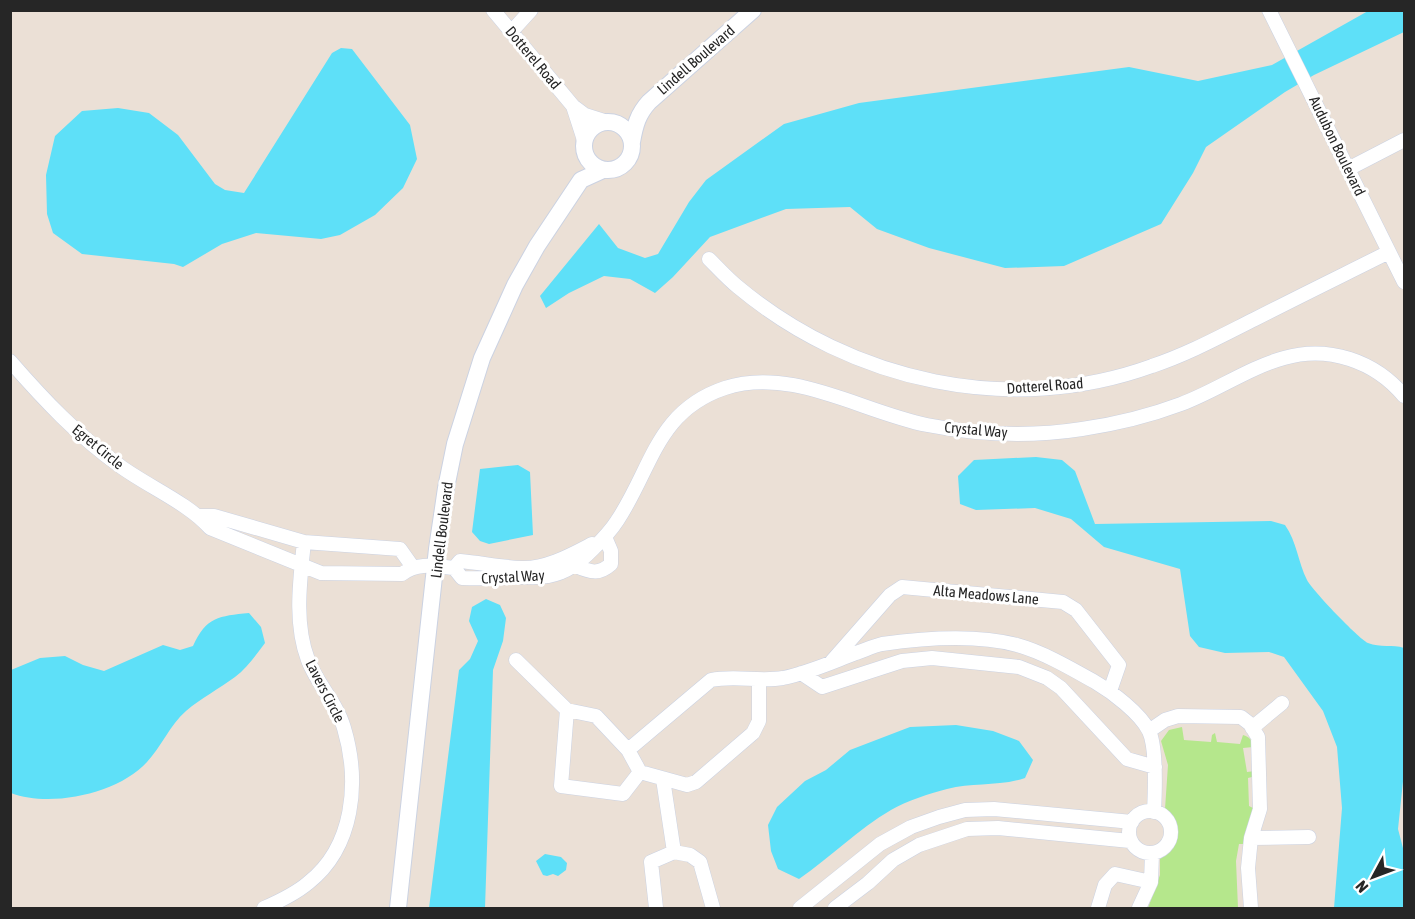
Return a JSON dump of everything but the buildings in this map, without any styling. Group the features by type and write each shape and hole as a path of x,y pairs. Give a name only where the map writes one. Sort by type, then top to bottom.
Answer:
{"street":[{"name":"Dotterel Road","path":"493,10 573,106 585,115 609,121"},
{"path":"512,32 531,10"},
{"name":"Lindell Boulevard","path":"609,121 640,112 662,89 753,10"},
{"name":"Audubon Boulevard","path":"1269,10 1404,282"},
{"name":"Dotterel Road","path":"573,106 584,145"},
{"path":"633,142 629,133 622,126 609,121 595,124 588,131 584,145 587,159 594,166 603,170 621,167 632,152 633,142 634,126 640,112"},
{"path":"1348,169 1404,140"},
{"name":"Lindell Boulevard","path":"398,909 435,566 455,444 482,358 520,275 581,180 584,145"},
{"path":"581,180 603,170"},
{"name":"Dotterel Road","path":"709,259 737,286 778,317 811,338 849,356 882,369 923,380 957,386 1025,390 1094,382 1151,367 1202,345 1389,252"},
{"name":"Crystal Way","path":"435,566 454,568 462,578 483,579 548,576 576,566 604,537 624,511 653,452 668,428 695,403 724,388 742,383 761,381 789,383 927,425 1017,434 1080,430 1146,416 1213,391 1274,362 1301,354 1318,353 1353,360 1385,376 1404,396"},
{"name":"Egret Circle","path":"10,361 41,398 106,456 199,516 210,528 321,573 402,574 412,566 435,566"},
{"name":"Egret Circle","path":"199,516 214,516 304,542 400,549 412,566"},
{"name":"Crystal Way","path":"454,568 460,561 523,568 543,565 568,556 604,537"},
{"name":"Crystal Way","path":"576,566 590,572 600,572 611,564 611,551 604,537"},
{"name":"Lavers Circle","path":"264,909 307,884 327,864 341,842 351,803 353,777 344,728 330,697 308,661 302,635 299,593 304,542"},
{"name":"Alta Meadows Lane","path":"831,662 890,595 902,587 1063,602 1076,610 1119,664 1110,691"},
{"name":"Alta Meadows Lane","path":"628,750 711,680 726,677 759,680 783,678 879,645 935,638 982,640 1017,645 1072,669 1110,691 1131,709 1149,731"},
{"path":"801,673 822,687 902,661 932,658 1019,667 1047,678 1061,688 1127,759 1155,766"},
{"path":"516,660 567,710 596,716 628,750 640,772 687,785 696,783 753,733 759,720 759,680"},
{"path":"1252,728 1282,703"},
{"path":"567,710 561,786 623,794 640,772"},
{"path":"1154,812 1155,766 1149,731 1164,720 1178,716 1241,717 1258,737 1260,809 1251,838 1248,867 1251,909"},
{"path":"663,778 674,852"},
{"path":"800,909 880,844 911,827 965,810 994,809 1132,822"},
{"path":"1154,812 1166,818 1171,831 1164,848 1152,854 1139,851 1130,841 1129,834 1132,822 1141,813 1154,812"},
{"path":"835,909 902,855 919,845 967,829 998,828 1130,841"},
{"path":"1251,838 1309,837"},
{"path":"656,909 651,862 674,852 690,855 700,862 713,909"},
{"path":"1139,909 1150,882 1152,854"},
{"path":"1098,909 1106,885 1115,874 1150,882"}],"green space":[{"path":"1182,727 1184,740 1211,742 1212,735 1215,733 1217,742 1240,744 1243,735 1252,742 1253,747 1243,748 1247,772 1255,771 1256,776 1248,778 1249,806 1255,809 1247,844 1239,844 1236,861 1238,908 1148,908 1160,875 1160,858 1174,847 1178,835 1174,821 1165,809 1168,765 1161,741 1169,730"}],"water":[{"path":"1368,11 1404,11 1404,32 1314,75 1285,92 1206,147 1193,173 1161,224 1064,266 1005,268 929,248 877,229 850,207 786,209 710,237 655,293 630,279 604,276 569,293 546,308 540,296 599,224 618,248 645,258 658,254 689,202 706,180 784,124 859,103 1129,67 1198,81 1272,65"},
{"path":"341,48 352,49 410,125 417,159 403,188 375,215 340,235 321,239 256,233 222,244 183,267 174,264 82,254 53,233 47,214 46,175 55,136 82,111 118,108 149,113 178,135 215,184 225,190 244,193 332,53"},
{"path":"1036,457 1062,460 1075,471 1095,524 1271,521 1285,525 1307,580 1336,614 1368,643 1404,648 1404,772 1398,829 1404,852 1404,908 1334,908 1342,808 1337,747 1323,711 1284,657 1269,652 1225,653 1199,647 1190,636 1180,569 1104,547 1071,519 1035,508 976,510 960,504 958,476 974,460"},
{"path":"518,465 530,472 533,535 489,544 480,541 472,532 480,469"},
{"path":"486,599 500,605 506,618 503,641 493,670 485,908 429,908 459,670 470,659 478,641 469,621 472,607"},
{"path":"249,613 261,627 265,643 239,673 186,711 147,762 134,773 102,790 83,795 45,799 11,793 11,670 40,658 65,656 83,665 104,671 163,645 180,650 193,646 203,629 215,620 229,615"},
{"path":"956,725 993,731 1019,741 1033,760 1025,778 1005,783 957,787 919,798 879,818 799,879 778,869 771,851 768,825 777,807 805,781 826,770 850,750 910,727"},
{"path":"545,854 561,857 567,863 566,870 558,876 543,875 536,861"}]}
